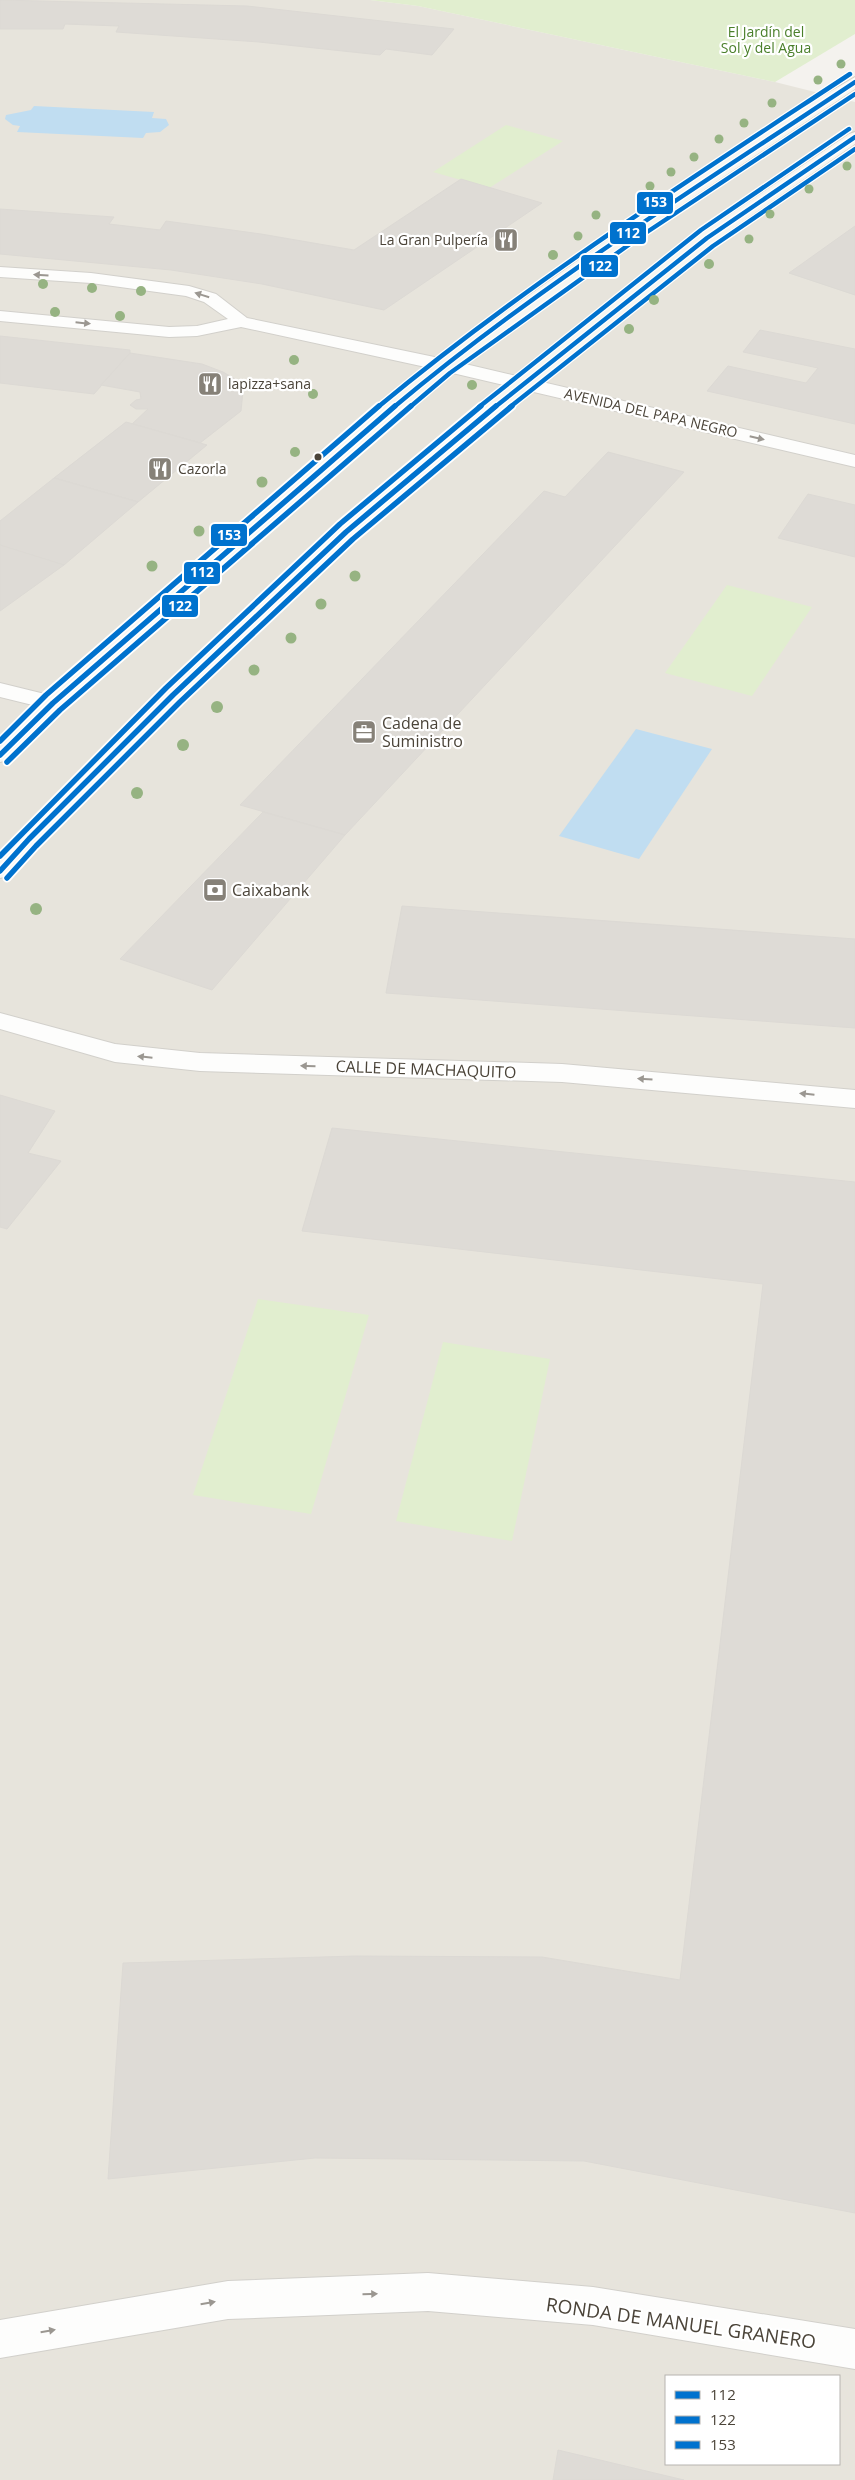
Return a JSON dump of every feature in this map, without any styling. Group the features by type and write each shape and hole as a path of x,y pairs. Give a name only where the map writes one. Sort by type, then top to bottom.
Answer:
{"street":[{"path":"0,755 53,702 338,454 444,366 635,228 810,110 855,82"},
{"path":"0,871 29,838 172,694 346,532 522,384 707,238 855,137"},
{"name":"AVENIDA DEL PAPA NEGRO","path":"0,272 91,278 188,291 210,298 229,310 241,322"},
{"name":"AVENIDA DEL PAPA NEGRO","path":"0,316 169,332 197,331 241,322 444,366 855,460"},
{"path":"0,690 53,702"},
{"name":"CALLE DE MACHAQUITO","path":"0,1021 115,1054 200,1062 562,1073 728,1086 855,1099"},
{"name":"RONDA DE MANUEL GRANERO","path":"0,2339 228,2300 428,2292 593,2306 855,2349"}],"shaded area":[{"path":"0,0 370,0 418,6 775,82 855,102 855,2480 0,2480"}],"green space":[{"name":"El Jardín del Sol y del Agua","path":"370,0 855,0 855,34 775,82 418,6"},
{"path":"506,125 563,141 489,188 433,172"},
{"path":"727,585 812,607 752,696 665,673"},
{"path":"258,1299 369,1315 311,1514 193,1495"},
{"path":"443,1342 550,1359 512,1541 396,1521"}],"water":[{"path":"34,106 154,112 152,118 166,119 169,125 160,132 146,133 143,138 17,132 20,126 13,125 5,119 6,115 31,110"},
{"path":"636,729 712,749 639,859 559,836"}],"building":[{"path":"0,0 247,6 454,29 432,55 386,49 380,55 259,42 116,32 119,26 65,24 63,29 0,29"},
{"path":"461,179 542,203 384,310 262,284 171,270 0,254 0,209 114,217 109,224 160,230 166,221 261,234 354,250"},
{"path":"855,226 855,295 789,273"},
{"path":"760,330 855,349 855,424 707,391 728,366 806,383 818,368 743,352"},
{"path":"0,336 130,350 130,353 94,394 0,383"},
{"path":"130,353 202,364 223,372 235,379 243,391 241,411 200,443 132,424 148,409 136,409 130,405 136,400 141,399 140,392 101,385"},
{"path":"126,422 207,445 138,502 54,478"},
{"path":"608,452 684,472 345,835 240,805 544,491 565,497"},
{"path":"54,478 138,502 64,565 0,545 0,521"},
{"path":"808,494 855,505 855,557 778,538"},
{"path":"0,545 64,565 0,611"},
{"path":"263,812 345,835 212,990 120,959"},
{"path":"402,906 855,939 855,1028 386,993"},
{"path":"0,1095 55,1111 28,1153 61,1161 7,1229 0,1227"},
{"path":"332,1128 855,1182 855,2213 584,2161 315,2158 108,2179 123,1963 355,1956 542,1957 680,1980 763,1284 302,1231"},
{"path":"558,2450 684,2480 553,2480"}],"transit line":[{"name":"153","path":"0,741 46,695 331,446 438,357 629,220 850,74"},
{"name":"112","path":"0,755 53,703 338,454 444,365 635,228 855,82"},
{"name":"122","path":"7,762 60,710 450,373 641,236 855,94"},
{"name":"153","path":"0,856 166,688 340,524 516,376 701,230 849,129"},
{"name":"112","path":"0,871 29,839 173,695 346,532 522,384 707,238 855,137"},
{"name":"122","path":"7,878 36,846 180,702 353,539 528,392 713,246 855,149"}],"place":[{"name":"La Gran Pulpería","path":"506,240"},
{"name":"lapizza+sana","path":"210,384"},
{"name":"Cazorla","path":"160,469"},
{"name":"Cadena de Suministro","path":"364,732"},
{"name":"Caixabank","path":"215,890"}]}
